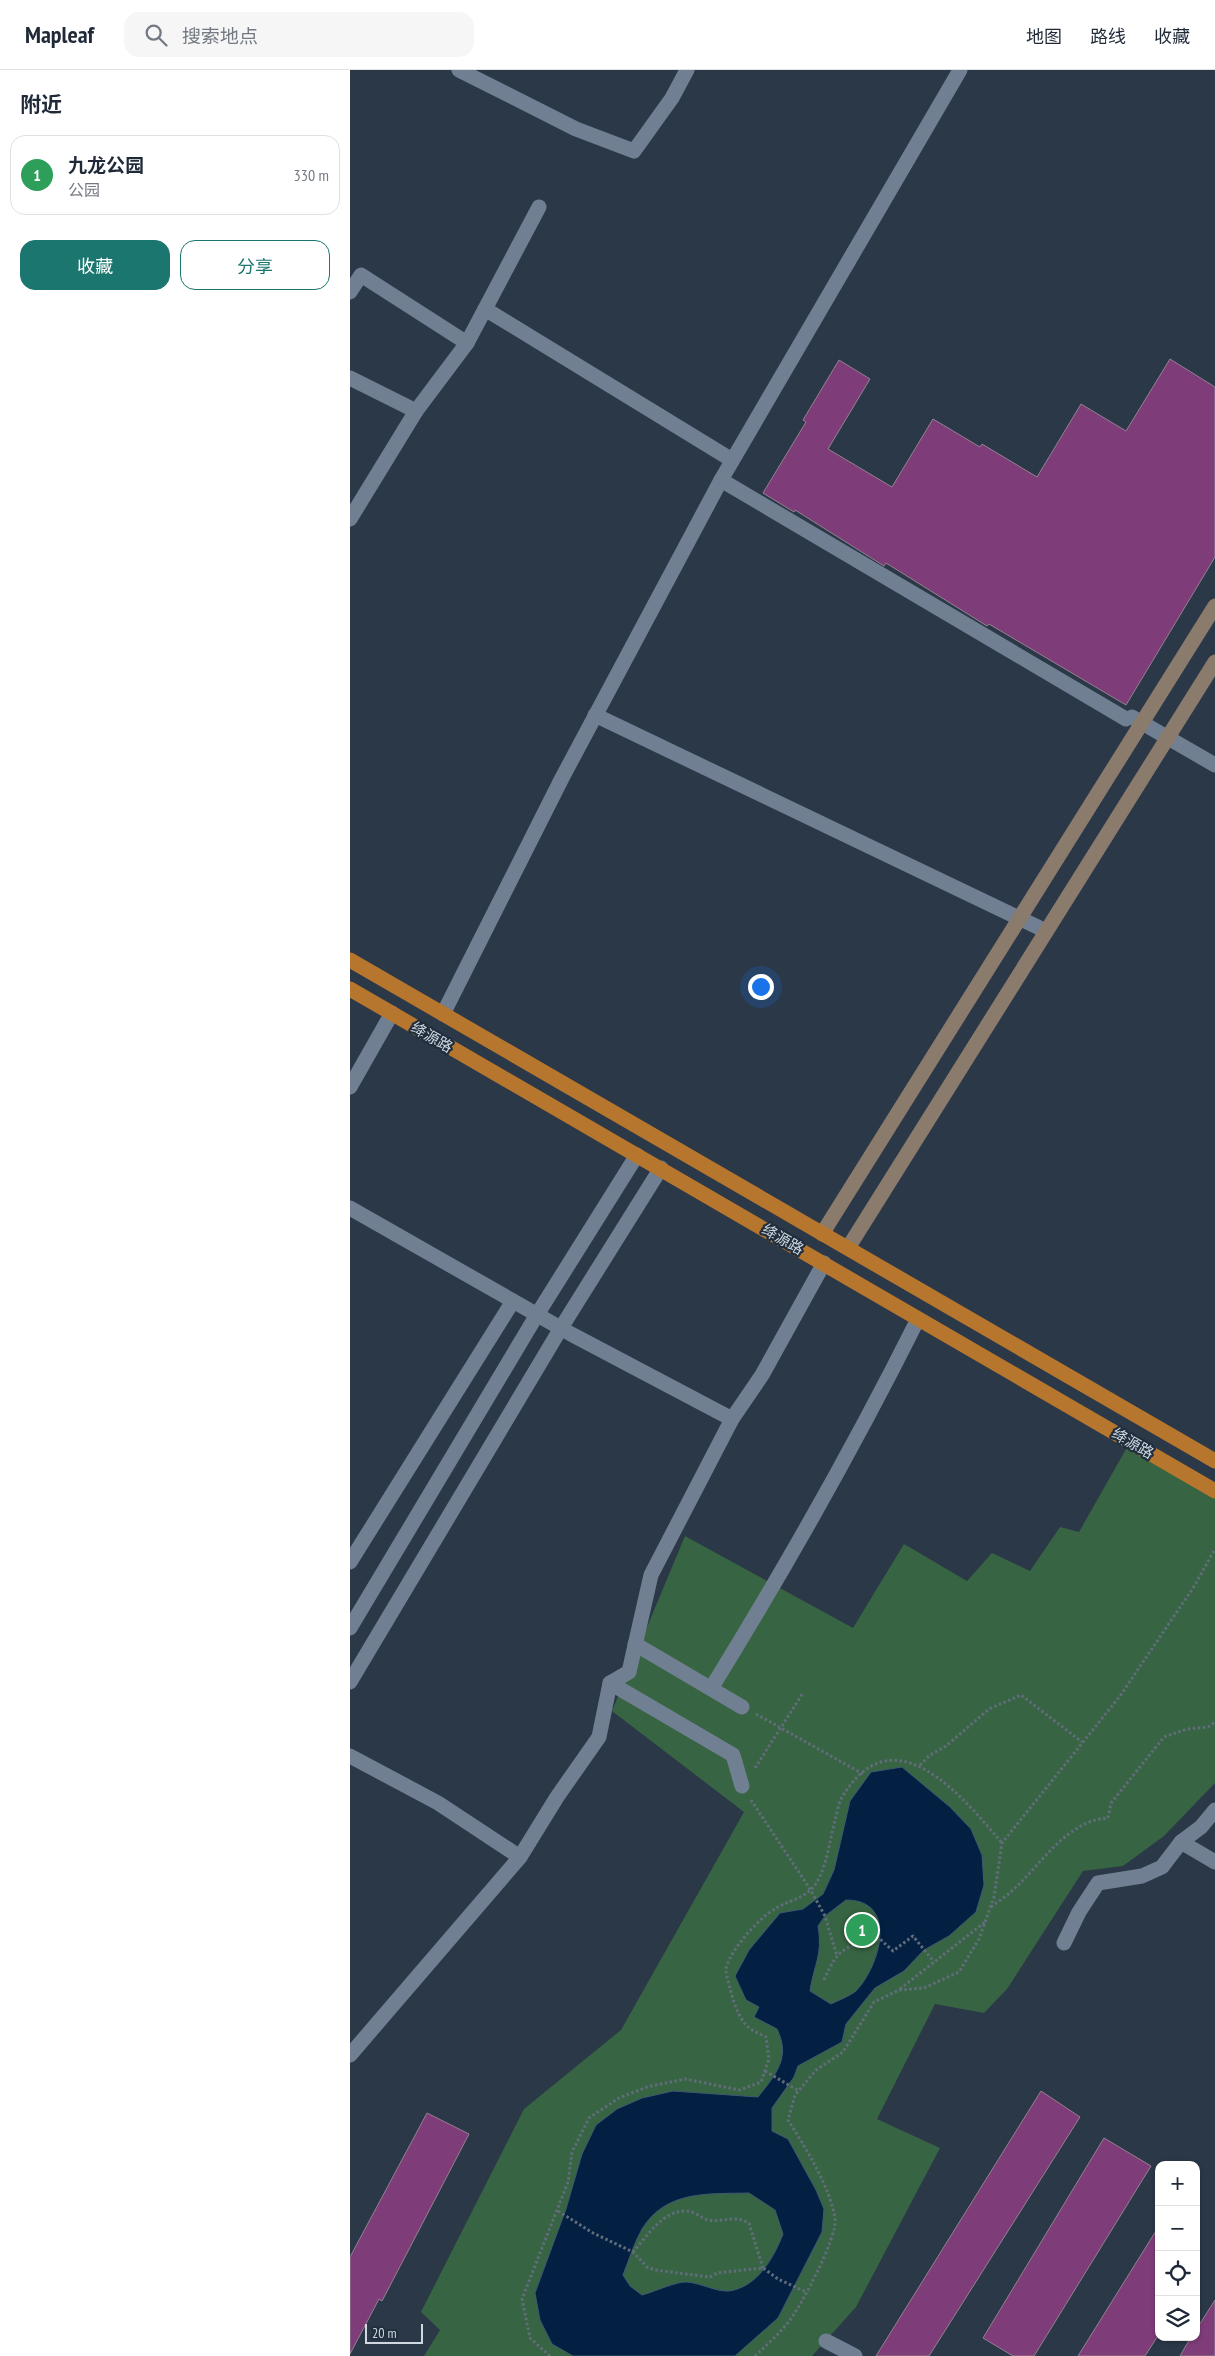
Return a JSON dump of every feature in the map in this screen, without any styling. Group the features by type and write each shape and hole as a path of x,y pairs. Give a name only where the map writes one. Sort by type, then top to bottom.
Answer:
{"highway":[{"name":"绛源路","path":"350,960 1215,1461"},
{"name":"绛源路","path":"350,989 824,1262 918,1319 1215,1491"}],"main road":[{"path":"822,1234 1020,918 1132,719 1215,606"},
{"path":"848,1248 1215,662"}],"street":[{"path":"459,70 576,129 634,150 672,98 687,70"},
{"path":"443,1014 595,714 721,480 960,70"},
{"path":"350,519 416,411 467,343 539,206"},
{"path":"350,292 361,275 467,343"},
{"path":"485,308 732,460"},
{"path":"350,378 416,411"},
{"path":"721,480 1132,719 1168,737 1215,765"},
{"path":"595,714 1046,931"},
{"path":"350,1086 392,1014"},
{"path":"350,1628 537,1315 637,1155"},
{"path":"350,1682 561,1328 660,1168"},
{"path":"350,1208 537,1315 732,1419"},
{"path":"350,2055 520,1857 557,1797 599,1737 610,1683 629,1672 651,1574 732,1419 762,1375 824,1262"},
{"path":"350,1562 513,1301"},
{"path":"712,1688 780,1577 869,1418 918,1319"},
{"path":"635,1644 742,1707"},
{"path":"610,1683 733,1755 742,1786"},
{"path":"350,1756 438,1803 520,1857"},
{"path":"1064,1943 1078,1912 1098,1883 1142,1876 1162,1867 1181,1842 1200,1827 1215,1810"},
{"path":"1181,1842 1215,1862"},
{"path":"826,2341 855,2356"}],"path":[{"path":"899,1990 924,1988 959,1972 979,1939 991,1907 1002,1843 1120,1696 1193,1588 1215,1549"},
{"path":"803,1693 782,1729 742,1786 810,1889 825,1916 837,1956"},
{"path":"920,1765 930,1754 946,1746 989,1709 1021,1695 1082,1742"},
{"path":"742,1707 862,1774"},
{"path":"991,1907 1015,1888 1034,1867 1078,1827 1094,1819 1108,1818 1111,1803 1164,1737 1187,1729 1208,1727 1215,1722"},
{"path":"550,2356 530,2338 522,2299 568,2182 572,2152 589,2118 620,2098 647,2087 685,2078 740,2090 761,2082 769,2059 766,2037 747,2026 733,2000 726,1970 734,1952 750,1931 775,1909 801,1898 816,1883 824,1862 840,1800 862,1774 874,1764 895,1759 920,1765 957,1793 1002,1843"},
{"path":"755,2356 790,2319 806,2292 831,2241 835,2221 829,2195 806,2147 788,2120 795,2095 816,2070 843,2052 874,2002 899,1990 986,1921"},
{"path":"824,1980 832,1959 858,1942 880,1939 893,1951 913,1936 934,1962"},
{"path":"765,2071 799,2091"},
{"path":"633,2252 669,2214 688,2210 709,2220 740,2218 749,2223 763,2268 778,2279 806,2292"},
{"path":"558,2211 594,2233 633,2252 647,2267 677,2274 710,2277 717,2273 763,2268"}],"green space":[{"path":"1130,1442 1215,1491 1215,1783 1164,1836 1123,1866 1083,1871 1007,1989 984,2013 935,2004 877,2119 940,2148 856,2307 812,2356 424,2356 440,2330 421,2312 524,2109 621,2030 744,1812 612,1711 685,1536 853,1628 904,1544 967,1581 992,1553 1030,1571 1060,1527 1079,1532"}],"water":[{"path":"902,1767 950,1807 971,1829 982,1855 984,1885 976,1912 949,1936 924,1950 904,1971 875,1988 846,2024 842,2042 798,2066 794,2077 772,2108 772,2131 788,2139 816,2190 824,2209 822,2232 778,2318 735,2356 573,2356 552,2344 540,2320 535,2293 566,2209 582,2154 596,2125 617,2109 642,2098 673,2091 758,2097 765,2089 780,2065 782,2057 781,2039 777,2029 754,2017 759,2007 746,2000 735,1976 749,1950 780,1913 803,1909 823,1894 834,1870 850,1801 871,1772","holes":["846,1900 863,1903 873,1911 879,1922 880,1936 872,1966 865,1980 854,1993 831,2004 810,1991 819,1952 818,1926 825,1916","749,2193 775,2210 783,2234 770,2261 748,2284 724,2291 683,2282 642,2295 630,2286 623,2275 634,2246 642,2229 652,2216 663,2207 689,2197"]}],"building":[{"path":"1170,359 1215,387 1215,557 1126,705 989,624 987,626 886,563 884,566 795,510 794,512 763,493 806,422 803,420 839,360 870,379 828,449 892,487 933,419 980,447 982,444 1037,477 1081,404 1126,431"},
{"path":"1041,2091 1080,2117 929,2356 876,2356"},
{"path":"427,2113 469,2134 382,2301 379,2299 350,2354 350,2257"},
{"path":"1104,2138 1151,2166 1034,2356 1013,2356 983,2338"},
{"path":"1155,2232 1155,2340 1145,2356 1078,2356"},
{"path":"1215,2300 1215,2356 1180,2356 1189,2341 1200,2341 1200,2324"}],"place":[{"name":"九龙公园","path":"862,1930"}]}
